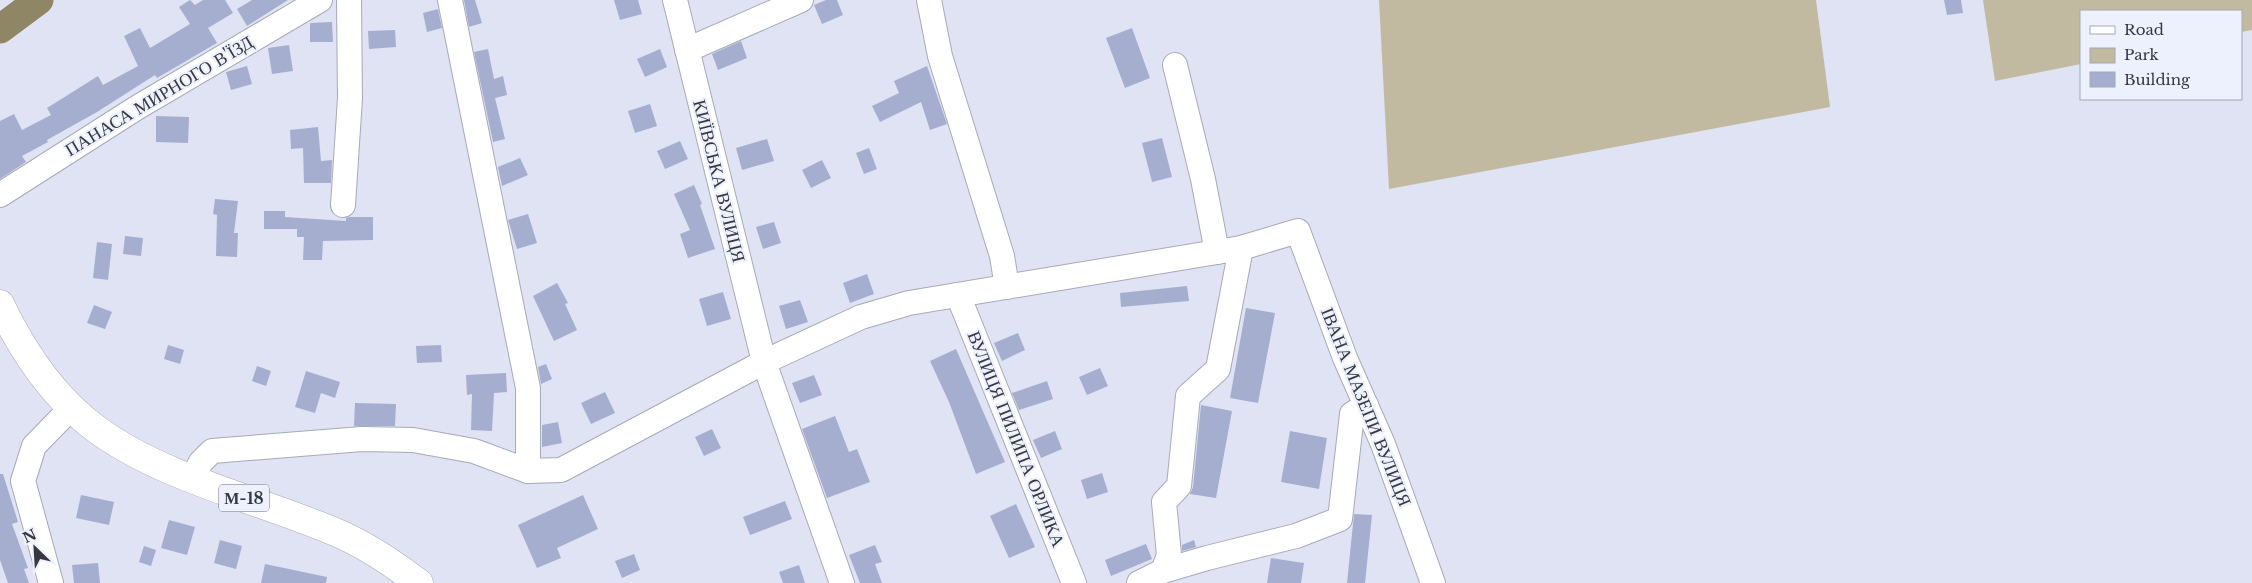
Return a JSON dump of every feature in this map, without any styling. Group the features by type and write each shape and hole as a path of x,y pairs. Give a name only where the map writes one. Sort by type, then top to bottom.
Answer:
{"highway":[{"name":"М-18","path":"0,304 40,373 71,408 99,431 140,455 192,478 343,535 398,567 419,583"}],"street":[{"name":"ПАНАСА МИРНОГО В'ЇЗД","path":"0,195 138,107 320,0"},
{"path":"343,205 350,98 350,0"},
{"path":"450,0 528,388 528,471"},
{"name":"КИЇВСЬКА ВУЛИЦЯ","path":"675,0 764,362 842,583"},
{"path":"687,50 800,0"},
{"path":"929,0 940,56 1002,256 1007,287"},
{"path":"1175,65 1204,179 1217,252"},
{"name":"ІВАНА МАЗЕПИ ВУЛИЦЯ","path":"1241,248 1298,231 1345,358 1383,444 1433,583"},
{"path":"192,478 201,462 212,451 362,439 413,440 474,452 528,471 561,470 764,362 861,317 909,303 1241,248 1218,369 1188,396 1179,486 1164,502 1169,555 1163,571"},
{"name":"ВУЛИЦЯ ПИЛИПА ОРЛИКА","path":"958,295 1074,583"},
{"path":"1139,583 1163,571 1296,536 1340,520 1352,414 1366,406"},
{"path":"51,583 23,480 34,446 71,408"}],"green space":[{"path":"1379,0 1816,0 1830,107 1389,189"},
{"path":"1983,0 2252,0 2252,30 2242,32 2242,10 2080,10 2080,64 1995,81"}],"building":[{"path":"190,0 195,5 203,0 225,0 233,13 208,28 217,43 157,78 155,75 97,112 47,140 48,142 22,156 26,162 0,179 0,121 14,114 22,130 51,115 47,108 98,76 103,85 138,66 124,36 140,28 150,48 190,24 179,7"},
{"path":"252,0 288,0 247,26 237,9"},
{"path":"464,0 475,0 482,23 469,27"},
{"path":"614,0 638,0 642,14 620,20"},
{"path":"826,0 837,0 843,15 822,24 814,5"},
{"path":"1944,0 1961,0 1963,13 1947,15"},
{"path":"438,9 442,28 427,32 423,13"},
{"path":"332,22 333,42 310,42 310,23"},
{"path":"1132,28 1150,78 1125,88 1106,38"},
{"path":"395,30 396,47 369,49 368,31"},
{"path":"741,41 747,58 718,70 712,54"},
{"path":"289,45 293,71 272,74 268,48"},
{"path":"488,49 494,79 503,76 507,95 495,98 505,139 493,142 474,52"},
{"path":"660,49 667,67 645,77 637,59"},
{"path":"247,66 252,84 231,90 226,72"},
{"path":"927,66 947,124 930,130 921,102 880,122 872,106 899,93 894,81"},
{"path":"650,104 657,126 635,133 628,111"},
{"path":"156,116 189,117 188,143 156,142"},
{"path":"318,127 321,161 332,160 331,183 304,183 303,148 291,149 290,130"},
{"path":"1162,138 1172,177 1152,182 1142,143"},
{"path":"767,139 774,161 742,170 736,148"},
{"path":"680,141 688,159 665,169 657,151"},
{"path":"869,148 877,169 864,174 856,153"},
{"path":"520,158 528,175 502,186 498,167"},
{"path":"822,160 831,178 811,188 802,170"},
{"path":"694,185 702,204 700,205 715,249 688,258 680,234 690,230 674,194"},
{"path":"215,199 238,201 234,233 238,233 237,257 216,256 217,215 213,214"},
{"path":"264,211 285,211 285,217 346,221 346,218 349,217 373,217 373,240 323,241 322,260 303,260 304,237 297,237 297,229 264,229"},
{"path":"528,214 537,243 517,249 508,220"},
{"path":"774,222 781,243 763,249 756,227"},
{"path":"125,236 143,238 141,256 123,254"},
{"path":"97,242 112,244 108,280 93,278"},
{"path":"867,274 874,294 850,303 843,283"},
{"path":"557,283 568,303 565,304 577,330 554,341 533,296"},
{"path":"1187,286 1189,301 1121,307 1120,293"},
{"path":"723,292 731,319 707,326 699,299"},
{"path":"800,300 808,322 786,329 779,306"},
{"path":"94,305 112,312 105,329 87,323"},
{"path":"1246,308 1275,313 1258,403 1230,398"},
{"path":"1018,333 1025,350 1002,361 994,343"},
{"path":"168,345 184,350 180,364 164,359"},
{"path":"441,345 442,362 417,363 416,346"},
{"path":"956,349 1005,462 976,474 949,402 930,361"},
{"path":"546,364 552,379 541,384 538,367"},
{"path":"257,366 271,371 266,386 252,381"},
{"path":"1100,368 1108,386 1087,395 1079,377"},
{"path":"306,371 340,382 335,398 321,393 315,413 295,407"},
{"path":"506,373 507,392 494,393 492,431 471,430 472,394 467,395 466,375"},
{"path":"814,375 822,395 800,403 792,383"},
{"path":"1047,381 1053,399 1019,410 1012,393"},
{"path":"605,392 615,413 591,424 581,403"},
{"path":"355,403 396,404 395,426 354,426"},
{"path":"1201,405 1232,411 1216,498 1190,494 1193,487"},
{"path":"835,416 849,452 857,449 870,482 827,498 802,429"},
{"path":"558,422 562,443 542,447 542,425"},
{"path":"712,429 721,448 704,456 695,437"},
{"path":"1055,431 1062,449 1041,458 1033,440"},
{"path":"1290,431 1327,438 1319,489 1281,482"},
{"path":"1102,473 1108,492 1087,499 1081,480"},
{"path":"0,474 3,474 18,522 12,524 28,568 24,569 29,583 8,583 0,560"},
{"path":"81,495 114,502 109,525 76,518"},
{"path":"583,495 598,529 557,548 561,558 537,568 518,525"},
{"path":"785,501 792,519 750,535 743,517"},
{"path":"1016,504 1035,547 1009,558 990,516"},
{"path":"1354,514 1372,515 1365,583 1347,583"},
{"path":"169,520 195,527 187,555 161,548"},
{"path":"220,540 242,546 236,569 214,563"},
{"path":"1194,540 1196,547 1182,551 1182,545"},
{"path":"1146,544 1152,559 1111,576 1105,560"},
{"path":"875,545 882,562 875,564 882,583 860,583 849,555"},
{"path":"144,546 156,550 151,566 139,562"},
{"path":"634,554 640,570 622,578 615,561"},
{"path":"1271,558 1304,563 1301,583 1267,583"},
{"path":"98,563 100,583 74,583 72,565"},
{"path":"265,564 327,577 326,583 261,583"},
{"path":"799,565 805,583 783,583 779,572"}],"waterway":[{"path":"0,29 39,0"}]}
